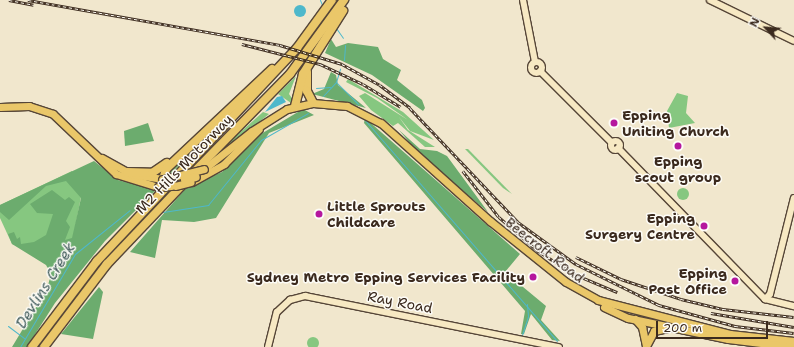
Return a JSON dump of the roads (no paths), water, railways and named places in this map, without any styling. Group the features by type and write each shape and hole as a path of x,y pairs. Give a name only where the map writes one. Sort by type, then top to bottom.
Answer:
{"highway":[{"name":"M2 Hills Motorway","path":"44,347 107,264 264,102 326,33 336,18 344,0"},
{"path":"336,18 350,0"},
{"name":"M2 Hills Motorway","path":"32,347 113,242 297,48 320,18 330,2"},
{"path":"295,106 303,74 326,33"},
{"path":"197,179 172,183 162,181 166,169 284,56 297,48"},
{"path":"312,58 306,80 313,103"},
{"path":"127,172 156,172 200,136"}],"main road":[{"name":"Beecroft Road","path":"0,107 29,106 53,114 99,155 116,174 162,181 204,169 262,125 295,106 313,103 346,106 376,120 564,285 632,318 652,319 730,334 794,341"},
{"name":"Beecroft Road","path":"197,179 224,164 262,125"},
{"name":"Beecroft Road","path":"99,155 127,172 162,181"},
{"name":"Beecroft Road","path":"490,221 575,287 608,305 684,328 743,342 794,346"},
{"path":"632,318 642,327 646,346"},
{"path":"646,346 652,319"},
{"path":"646,346 657,329 684,328"}],"street":[{"path":"523,0 535,62 531,70 540,71 612,142 618,141 618,148 765,298 794,306"},
{"path":"710,0 794,41"},
{"path":"765,298 770,294 794,198"},
{"name":"Ray Road","path":"268,347 277,312 290,300 305,296 559,347"}],"water":[{"path":"298,5 302,5 306,11 302,17 298,17 294,13 294,9"},
{"path":"282,96 286,102 265,112 277,97"}],"waterway":[{"name":"Devlins Creek","path":"320,0 323,7"},
{"name":"Devlins Creek","path":"336,28 343,38"},
{"name":"Devlins Creek","path":"344,60 345,45"},
{"name":"Devlins Creek","path":"323,96 336,82 340,69"},
{"path":"336,82 358,104"},
{"path":"316,88 330,87"},
{"name":"Devlins Creek","path":"163,212 208,205 261,140 308,113"},
{"path":"364,119 557,341"},
{"name":"Devlins Creek","path":"20,347 75,254 130,210"},
{"path":"522,335 528,316 527,304"},
{"path":"8,326 25,339"}],"railway":[{"path":"9,0 34,5"},
{"path":"28,0 280,45 342,64 380,85 410,108 518,222 576,264 659,305 735,326 794,333"},
{"path":"242,44 320,64 363,84 401,107"},
{"path":"463,171 499,217 537,250 574,274 617,292"},
{"path":"576,257 621,279 681,299 723,309 794,317"},
{"path":"711,313 794,327"}],"place":[{"name":"Epping Uniting Church","path":"614,123"},
{"name":"Epping scout group","path":"678,146"},
{"name":"Little Sprouts Childcare","path":"319,214"},
{"name":"Epping Surgery Centre","path":"704,226"},
{"name":"Sydney Metro Epping Services Facility","path":"533,277"},
{"name":"Epping Post Office","path":"735,281"}]}
